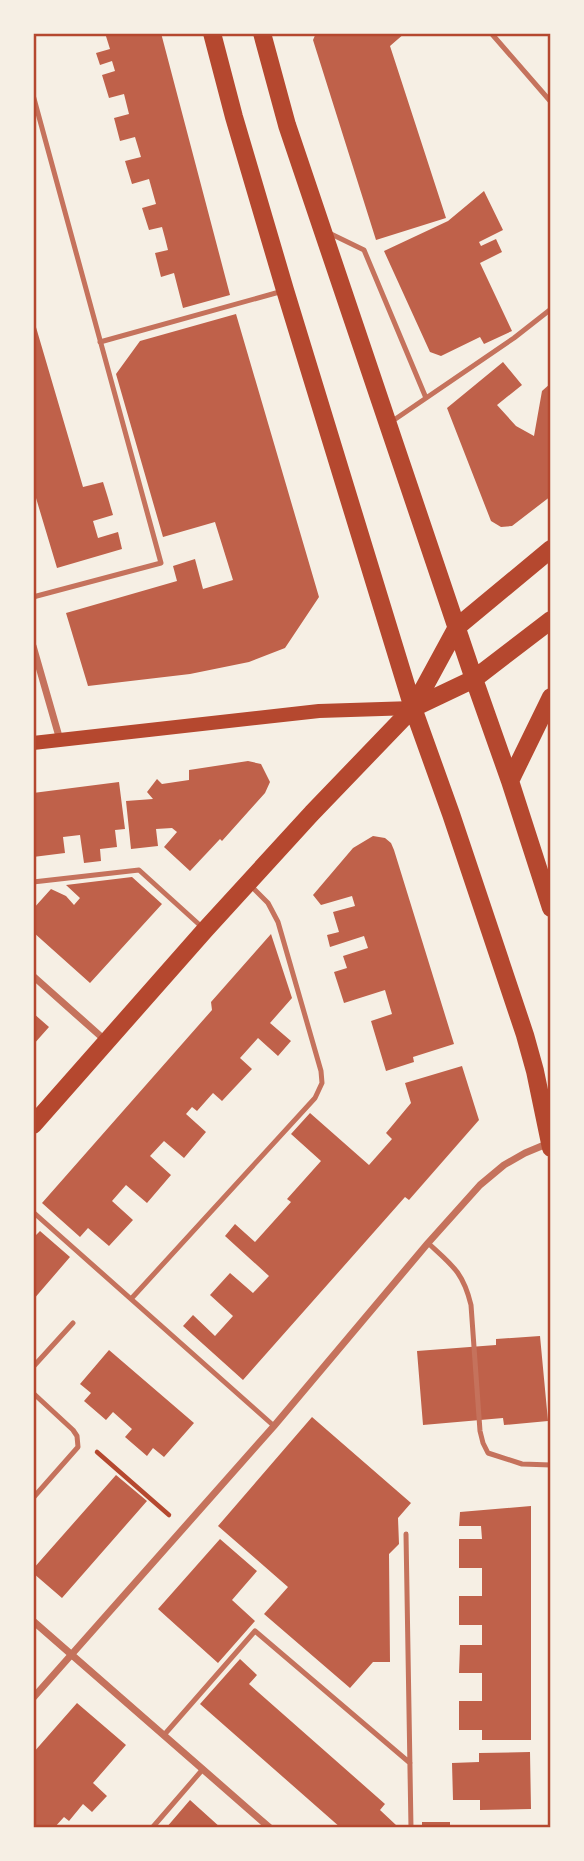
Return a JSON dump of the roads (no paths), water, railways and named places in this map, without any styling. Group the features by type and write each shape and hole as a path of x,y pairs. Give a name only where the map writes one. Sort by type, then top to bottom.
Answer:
{"main road":[{"path":"212,33 285,290 413,708 525,1035 550,1145"},
{"path":"262,33 288,125 551,908"},
{"path":"33,1125 205,930 413,708 457,627 551,549"},
{"path":"33,743 319,711 413,708 474,679 551,620"},
{"path":"510,781 551,697"}],"street":[{"path":"33,646 60,740"},
{"path":"33,976 107,1041"},
{"path":"33,1698 274,1426 480,1185 504,1165 525,1153 550,1145"},
{"path":"33,1621 270,1828"}],"lane":[{"path":"491,33 551,102"},
{"path":"33,95 160,563 33,597"},
{"path":"323,230 364,250 426,398"},
{"path":"100,342 285,290"},
{"path":"389,424 514,338 551,309"},
{"path":"33,882 139,870 205,930"},
{"path":"131,1300 315,1098 322,1083 321,1071 278,922 268,903 249,883"},
{"path":"33,1212 274,1426"},
{"path":"428,1243 457,1270 466,1285 471,1305 480,1431 488,1453 522,1464 551,1465"},
{"path":"33,1367 73,1323"},
{"path":"33,1393 73,1430 78,1441 78,1447 33,1498"},
{"path":"406,1534 411,1828"},
{"path":"164,1735 255,1631 410,1763"},
{"path":"152,1828 203,1769"}]}
